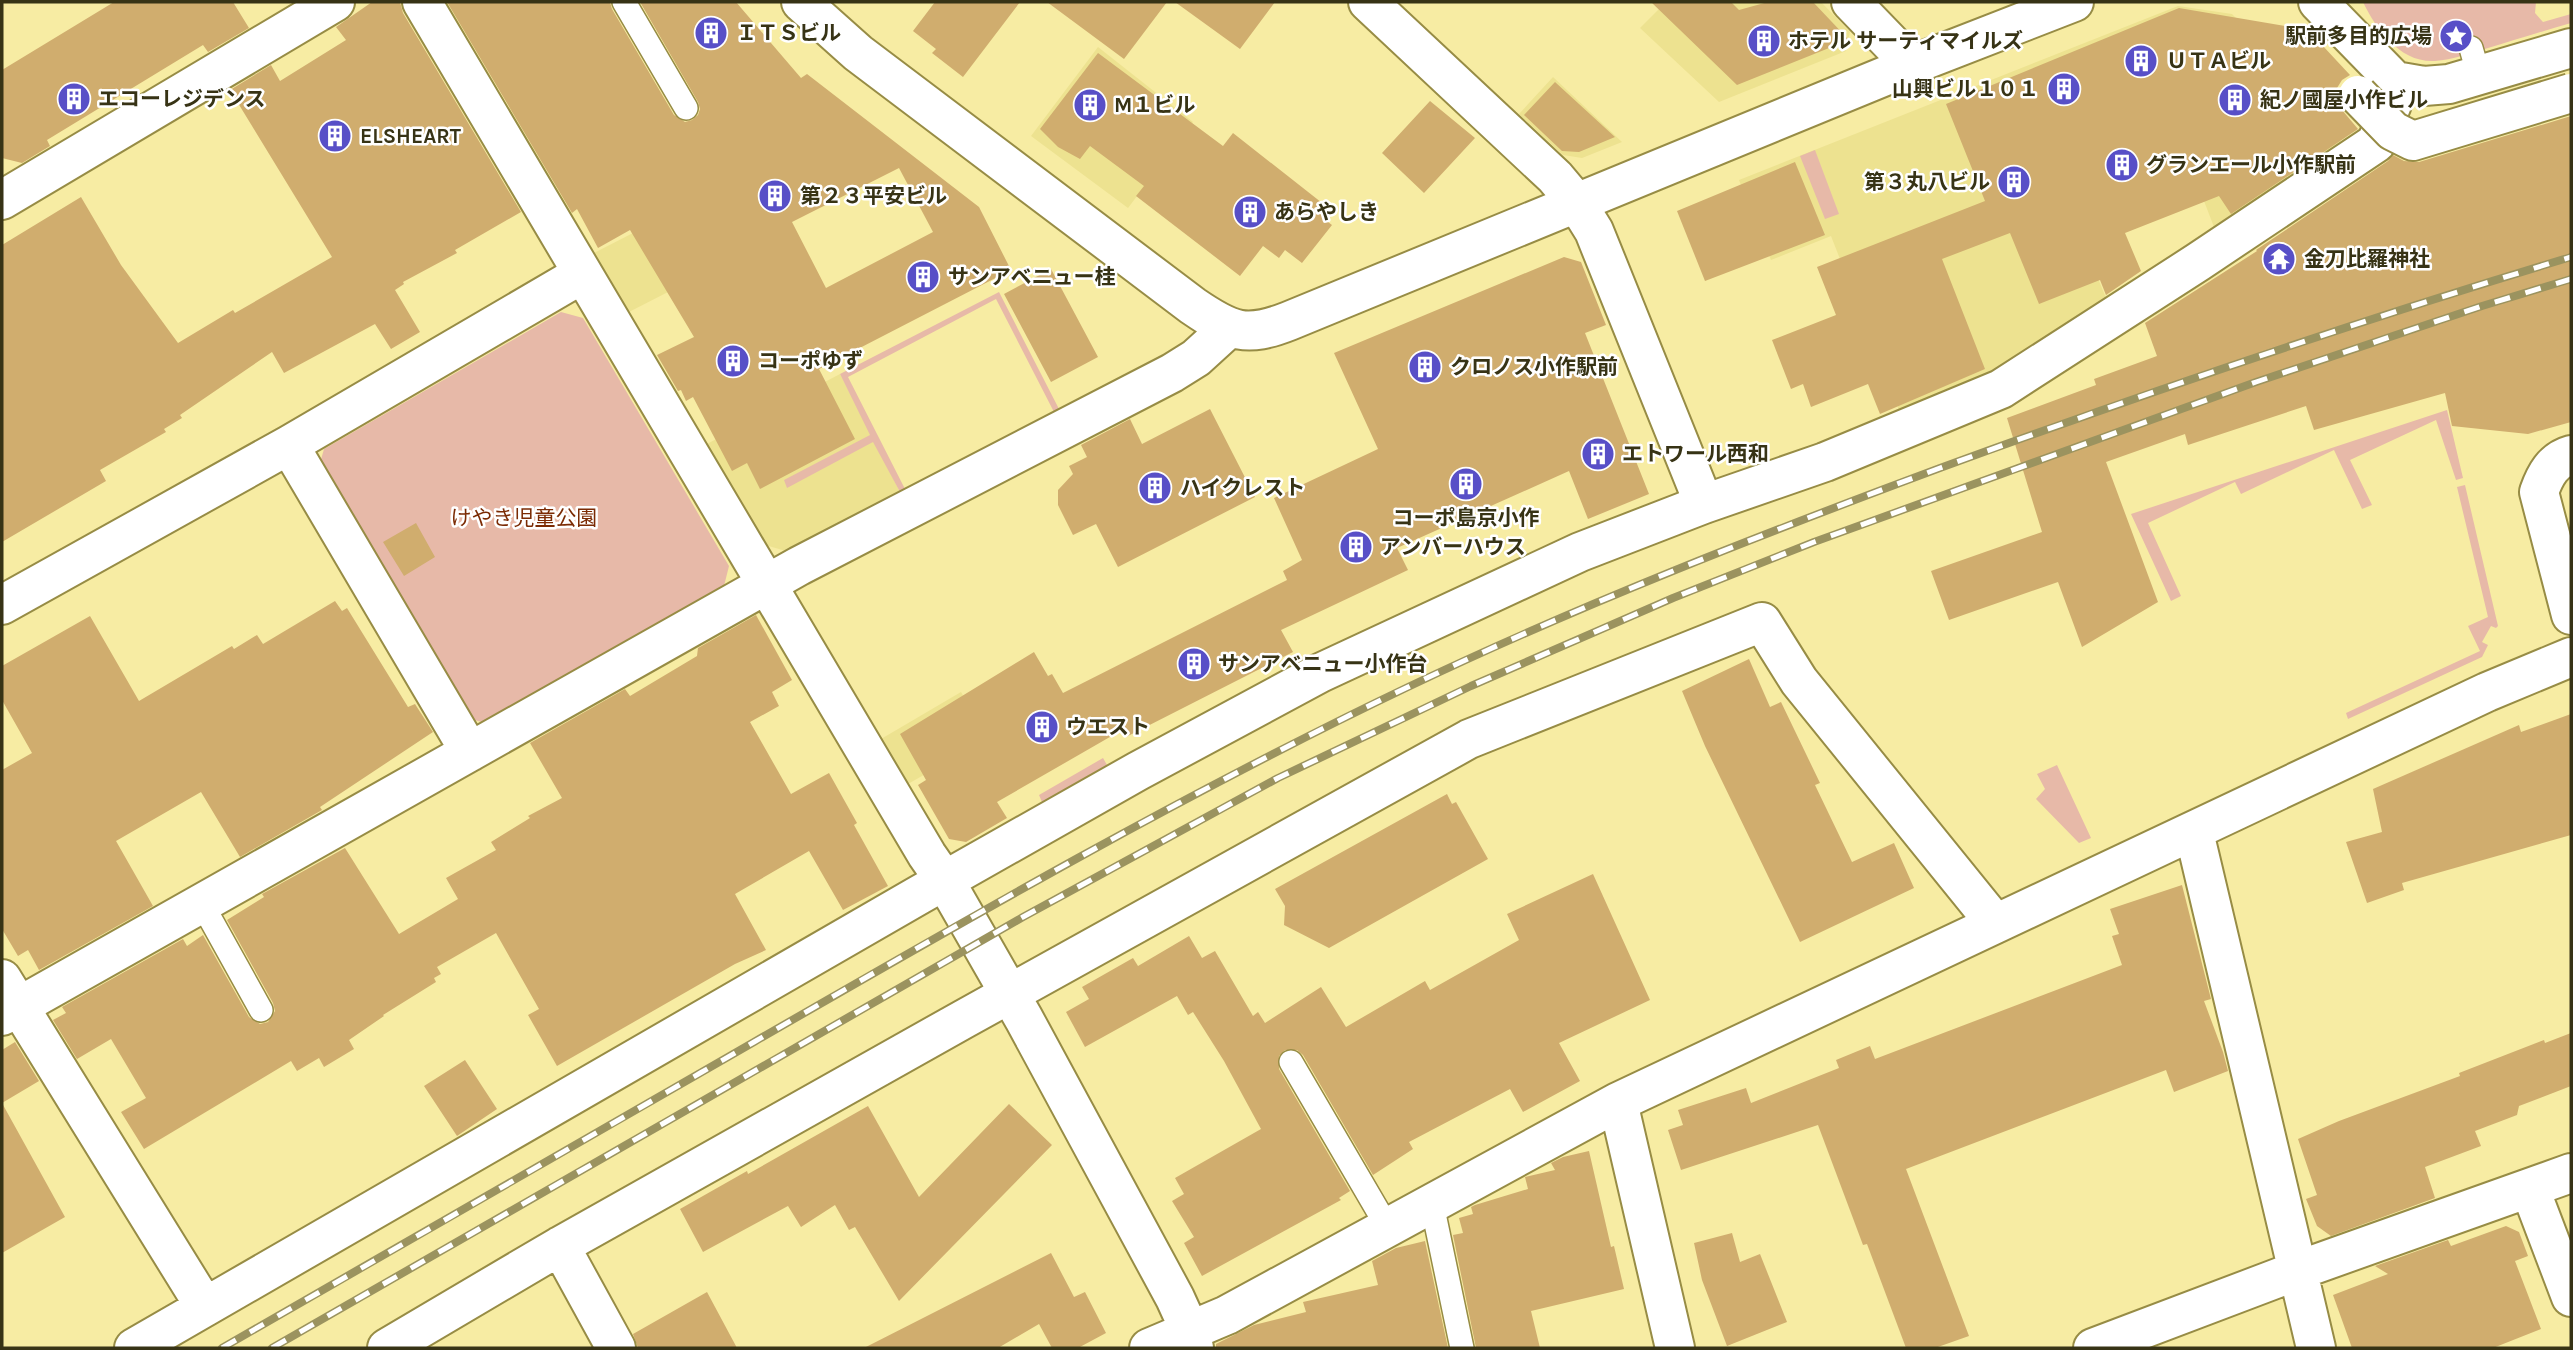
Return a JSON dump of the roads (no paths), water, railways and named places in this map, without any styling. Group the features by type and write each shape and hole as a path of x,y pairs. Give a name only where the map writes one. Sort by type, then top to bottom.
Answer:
{"street":[{"path":"4,195 335,2"},
{"path":"422,2 1010,993 1175,1298 1192,1340"},
{"path":"801,2 849,45 1193,306 1230,327 1251,332 1269,329 1912,65 2074,2"},
{"path":"1368,2 1537,159 1576,202 1598,240 1704,505"},
{"path":"1851,2 1912,65"},
{"path":"2329,8 2395,81 2424,86 2449,84 2475,62 2571,48"},
{"path":"134,1348 1138,771 1320,673 1580,552 1825,462 2012,383 2199,262 2375,143 2392,104 2395,81"},
{"path":"2358,95 2393,131 2413,141 2571,93"},
{"path":"2,605 289,445 582,274"},
{"path":"205,1307 7,1001 201,902 767,584 1172,373 1196,358 1230,327"},
{"path":"289,445 470,752"},
{"path":"2571,455 2564,457 2546,473 2539,492 2571,615"},
{"path":"399,1345 560,1247 1010,993 1469,739 1762,622 1799,681 1995,923"},
{"path":"1149,1348 1192,1340 1227,1315 1618,1102 2487,692 2571,657"},
{"path":"2194,832 2316,1348"},
{"path":"1618,1102 1675,1348"},
{"path":"2093,1348 2299,1270 2571,1173"},
{"path":"2530,1189 2571,1297"},
{"path":"560,1247 617,1348"}],"lane":[{"path":"624,2 686,108"},
{"path":"201,902 261,1010"},
{"path":"1291,1062 1388,1228"},
{"path":"1432,1204 1462,1348"}],"railway":[{"path":"222,1348 1078,858 1242,770 1408,687 1539,627 1672,572 1940,468 2254,358 2571,257"},
{"path":"272,1348 1023,917 1278,778 1471,686 1673,598 1814,542 2256,382 2571,279"}],"place":[{"name":"ＩＴＳビル","path":"711,33"},
{"name":"駅前多目的広場","path":"2456,36"},
{"name":"ホテル サーティマイルズ","path":"1764,41"},
{"name":"ＵＴＡビル","path":"2141,61"},
{"name":"山興ビル１０１","path":"2064,89"},
{"name":"エコーレジデンス","path":"74,99"},
{"name":"紀ノ國屋小作ビル","path":"2235,100"},
{"name":"M１ビル","path":"1090,105"},
{"name":"ELSHEART","path":"335,136"},
{"name":"グランエール小作駅前","path":"2122,165"},
{"name":"第３丸八ビル","path":"2014,182"},
{"name":"第２３平安ビル","path":"775,196"},
{"name":"あらやしき","path":"1250,212"},
{"name":"金刀比羅神社","path":"2279,259"},
{"name":"サンアベニュー桂","path":"923,277"},
{"name":"コーポゆず","path":"733,361"},
{"name":"クロノス小作駅前","path":"1425,367"},
{"name":"エトワール西和","path":"1598,454"},
{"name":"コーポ島京小作","path":"1466,484"},
{"name":"ハイクレスト","path":"1155,488"},
{"name":"アンバーハウス","path":"1356,547"},
{"name":"サンアベニュー小作台","path":"1194,664"},
{"name":"ウエスト","path":"1042,727"}],"park label":[{"name":"けやき児童公園","path":"524,518"}]}
